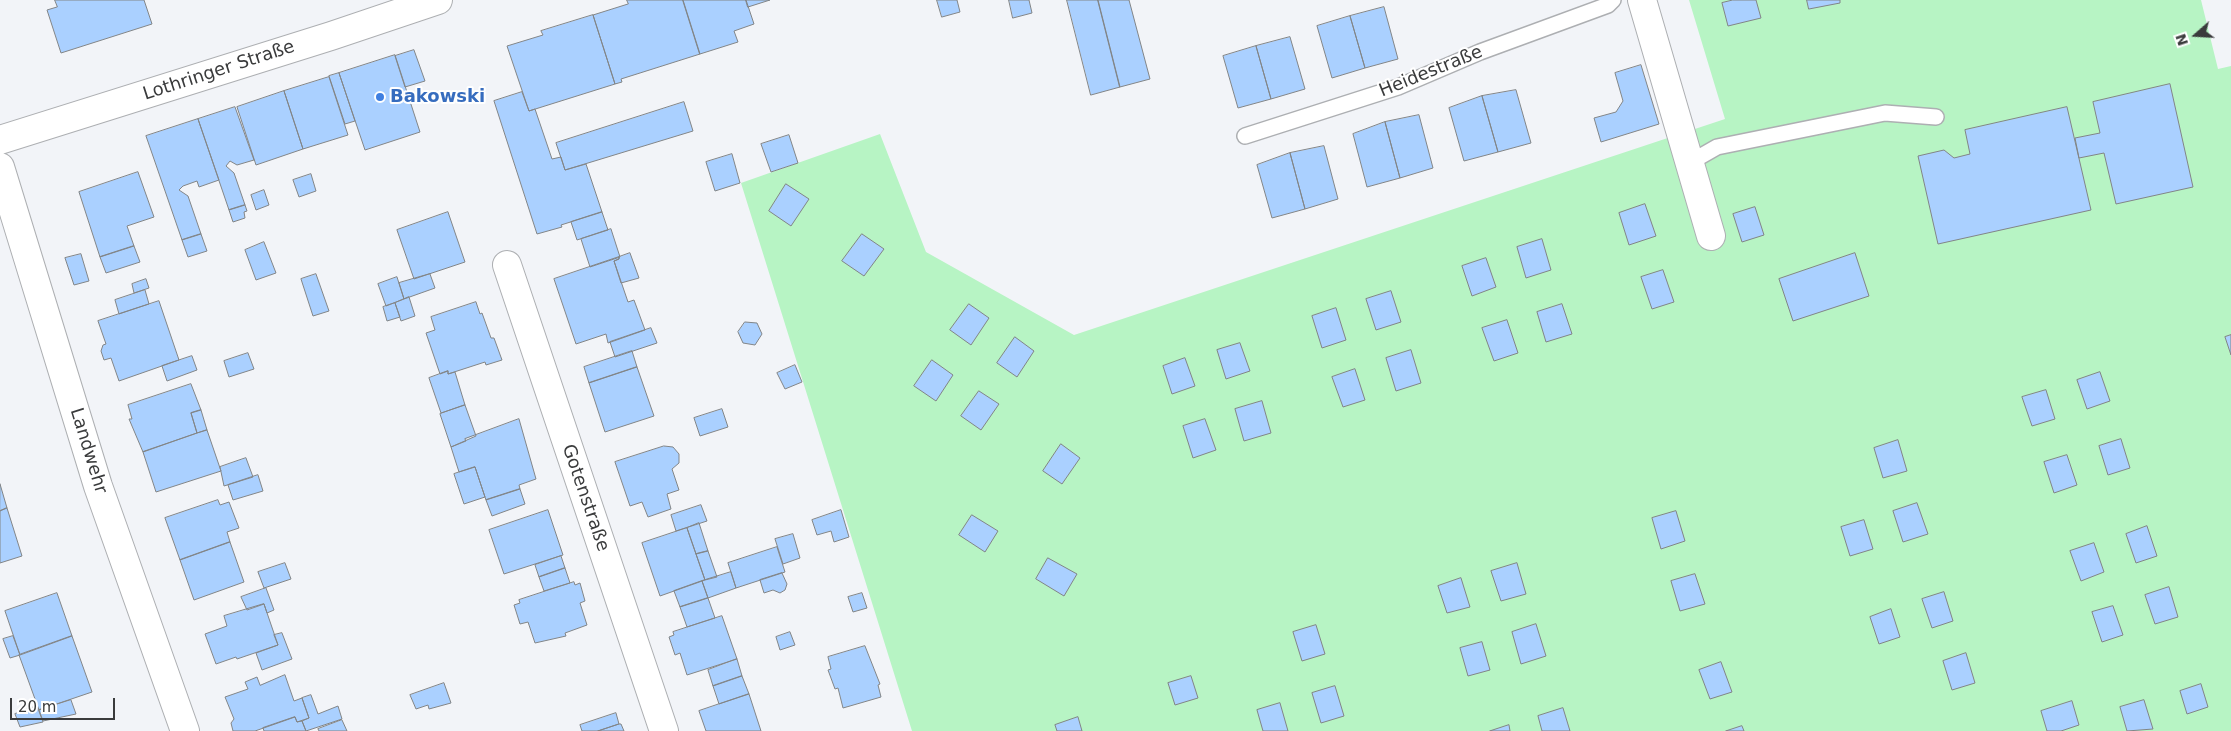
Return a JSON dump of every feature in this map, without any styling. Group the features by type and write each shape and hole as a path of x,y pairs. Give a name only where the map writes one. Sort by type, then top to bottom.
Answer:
{"street":[{"name":"Lothringer Straße","path":"0,140 331,36 438,0"},
{"path":"1642,0 1711,236"},
{"name":"Landwehr","path":"0,167 98,486 185,731"},
{"name":"Gotenstraße","path":"507,265 664,731"}],"lane":[{"name":"Heidestraße","path":"1245,136 1398,88 1480,52 1608,5 1613,0"},
{"path":"1689,163 1717,148 1885,113 1936,117"}],"green space":[{"path":"1689,0 2201,0 2218,69 2231,66 2231,731 912,731 741,183 880,134 926,252 1074,335 1725,119"}],"building":[{"path":"55,0 144,0 152,24 61,53 47,10 57,7"},
{"path":"627,0 683,0 700,54 621,79 622,82 615,84 593,15 628,4"},
{"path":"683,0 746,0 754,24 734,31 738,42 700,54"},
{"path":"746,0 770,0 748,7"},
{"path":"937,0 957,0 960,12 942,17"},
{"path":"1009,0 1029,0 1032,13 1013,18"},
{"path":"1067,0 1098,0 1120,87 1091,95"},
{"path":"1098,0 1129,0 1150,79 1120,87"},
{"path":"1733,0 1756,0 1761,18 1728,26 1722,3"},
{"path":"1807,0 1840,0 1840,3 1809,9"},
{"path":"1384,7 1398,59 1365,68 1350,16"},
{"path":"593,15 615,84 529,111 507,46 543,35 541,31"},
{"path":"1350,16 1365,68 1332,78 1317,26"},
{"path":"1290,37 1305,89 1271,99 1256,46"},
{"path":"1256,46 1271,99 1238,108 1223,56"},
{"path":"414,50 425,81 405,87 395,56"},
{"path":"395,55 420,132 365,150 339,73"},
{"path":"1641,65 1659,124 1601,142 1594,118 1616,112 1623,101 1615,73"},
{"path":"339,73 355,121 345,124 329,76"},
{"path":"329,77 348,135 303,149 284,91"},
{"path":"2170,84 2193,187 2116,204 2104,153 2079,158 2075,138 2100,133 2093,102"},
{"path":"1516,90 1531,143 1498,152 1482,96"},
{"path":"284,91 303,149 256,165 237,107"},
{"path":"522,92 529,111 535,109 552,159 561,157 565,170 586,164 602,212 537,234 494,101"},
{"path":"1482,96 1498,152 1464,161 1449,108"},
{"path":"684,102 693,131 565,170 556,143"},
{"path":"235,107 254,160 237,165 230,161 226,166 234,173 245,205 229,210 198,119"},
{"path":"2067,107 2091,210 1938,244 1918,156 1944,150 1954,158 1970,154 1965,130"},
{"path":"1419,115 1433,168 1400,178 1385,122"},
{"path":"198,119 219,180 199,187 197,181 183,186 179,190 188,196 201,234 182,240 146,136"},
{"path":"1385,122 1400,178 1367,187 1353,134"},
{"path":"789,135 798,163 771,172 761,144"},
{"path":"1324,146 1338,199 1305,209 1290,153"},
{"path":"1290,153 1305,209 1272,218 1257,165"},
{"path":"732,154 740,183 715,191 706,162"},
{"path":"138,172 154,217 127,226 134,246 100,257 79,192"},
{"path":"311,174 316,191 299,197 293,180"},
{"path":"786,184 809,199 791,226 769,211"},
{"path":"264,190 269,205 256,210 251,195"},
{"path":"1645,204 1656,236 1629,245 1619,213"},
{"path":"245,205 247,211 244,212 245,218 233,222 229,210"},
{"path":"1755,207 1764,235 1742,242 1733,214"},
{"path":"448,212 465,262 414,279 397,230"},
{"path":"602,212 608,230 577,240 571,222"},
{"path":"611,229 620,257 590,267 581,239"},
{"path":"201,234 207,251 188,257 182,240"},
{"path":"862,234 884,249 864,276 842,261"},
{"path":"1542,239 1551,270 1526,278 1517,247"},
{"path":"264,242 276,273 256,280 245,250"},
{"path":"134,246 140,262 106,273 100,257"},
{"path":"630,253 639,278 621,283 614,261"},
{"path":"1855,253 1869,296 1793,321 1779,279"},
{"path":"81,254 89,281 74,285 65,258"},
{"path":"619,257 619,259 614,261 628,302 634,300 645,330 608,343 606,334 576,344 554,279"},
{"path":"1486,258 1496,287 1472,296 1462,266"},
{"path":"1663,270 1674,302 1652,309 1641,277"},
{"path":"316,274 329,311 313,316 301,279"},
{"path":"430,274 435,288 404,299 399,283"},
{"path":"397,277 404,299 386,306 378,284"},
{"path":"146,279 149,288 134,293 132,284"},
{"path":"145,290 149,304 119,314 115,300"},
{"path":"1391,291 1401,322 1376,330 1366,299"},
{"path":"409,297 415,316 401,321 395,303"},
{"path":"159,301 179,360 119,381 111,358 104,360 101,351 103,345 106,344 98,321"},
{"path":"476,302 491,338 494,338 502,360 486,365 485,362 448,374 448,371 440,374 426,333 435,330 431,317"},
{"path":"395,303 400,317 387,321 383,307"},
{"path":"969,304 989,318 971,345 950,330"},
{"path":"1562,304 1572,334 1546,342 1537,312"},
{"path":"1336,308 1346,340 1322,348 1312,316"},
{"path":"1507,320 1518,353 1494,361 1482,328"},
{"path":"745,322 757,323 762,334 755,345 743,343 738,332"},
{"path":"651,328 657,343 615,357 610,342"},
{"path":"2231,335 2231,355 2225,337"},
{"path":"1015,337 1034,351 1017,377 997,363"},
{"path":"1240,343 1250,371 1226,379 1217,350"},
{"path":"1411,350 1421,383 1396,391 1386,358"},
{"path":"632,351 637,367 589,383 584,367"},
{"path":"248,353 254,369 229,377 224,361"},
{"path":"192,356 197,370 167,381 162,366"},
{"path":"1185,358 1195,386 1172,394 1163,366"},
{"path":"932,360 953,375 936,401 914,386"},
{"path":"795,365 802,382 785,389 777,373"},
{"path":"637,367 654,416 605,432 589,383"},
{"path":"1355,369 1365,400 1343,407 1332,377"},
{"path":"448,371 448,374 455,372 465,405 441,413 429,378"},
{"path":"2100,372 2110,401 2087,409 2077,380"},
{"path":"191,384 201,410 191,413 197,433 143,452 129,419 132,419 128,405"},
{"path":"2046,390 2055,419 2032,426 2022,397"},
{"path":"979,391 999,404 981,430 961,416"},
{"path":"1262,401 1271,433 1244,441 1235,409"},
{"path":"465,405 476,436 451,447 440,414"},
{"path":"722,409 728,427 700,436 694,418"},
{"path":"201,410 207,430 197,433 191,413"},
{"path":"519,419 536,479 519,485 520,489 486,500 475,467 459,472 451,447 466,441 465,439"},
{"path":"1205,419 1216,450 1193,458 1183,426"},
{"path":"207,430 221,471 156,492 143,452"},
{"path":"2121,439 2130,468 2108,475 2099,446"},
{"path":"1898,440 1907,471 1883,478 1874,448"},
{"path":"1061,444 1080,458 1062,484 1043,471"},
{"path":"664,446 673,447 679,454 679,463 672,469 679,490 667,494 671,509 648,517 642,502 630,506 615,462"},
{"path":"2067,455 2077,485 2054,493 2044,462"},
{"path":"246,458 253,477 224,486 220,467"},
{"path":"475,467 485,497 464,504 454,474"},
{"path":"258,475 263,491 233,500 228,485"},
{"path":"0,484 7,508 0,511"},
{"path":"520,489 525,504 492,516 486,500"},
{"path":"218,500 220,505 229,502 239,528 227,532 230,542 180,560 165,518"},
{"path":"1917,503 1928,534 1903,542 1893,511"},
{"path":"701,505 707,521 676,531 671,515"},
{"path":"7,508 22,556 0,563 0,511"},
{"path":"548,510 563,555 504,574 489,530"},
{"path":"841,510 849,537 834,542 831,531 817,535 812,520"},
{"path":"1676,511 1685,541 1661,549 1652,518"},
{"path":"972,515 998,531 985,552 959,535"},
{"path":"1864,520 1873,549 1850,556 1841,527"},
{"path":"699,523 708,551 696,554 687,528"},
{"path":"2147,526 2157,556 2136,563 2126,534"},
{"path":"687,528 705,580 660,596 642,543"},
{"path":"793,534 800,558 783,564 775,539"},
{"path":"230,542 244,582 194,600 180,560"},
{"path":"2094,543 2104,572 2081,581 2070,551"},
{"path":"777,547 785,572 736,588 728,563"},
{"path":"708,551 717,577 705,580 696,554"},
{"path":"561,556 565,568 539,577 535,565"},
{"path":"1048,558 1077,574 1064,596 1036,579"},
{"path":"285,563 291,579 264,588 258,572"},
{"path":"1517,563 1526,594 1501,601 1491,571"},
{"path":"565,568 570,583 544,591 539,577"},
{"path":"731,572 736,588 708,598 702,581"},
{"path":"782,573 787,584 785,590 780,593 773,590 764,593 760,580"},
{"path":"1695,574 1705,604 1680,611 1671,581"},
{"path":"1461,578 1470,607 1447,613 1438,586"},
{"path":"702,581 708,598 680,607 674,591"},
{"path":"574,582 575,585 580,583 585,601 580,603 587,625 565,633 566,636 535,643 528,622 520,624 514,605 520,603 519,600"},
{"path":"2169,587 2178,617 2155,624 2145,595"},
{"path":"266,588 274,610 267,613 264,604 247,610 241,597"},
{"path":"1944,592 1953,621 1932,628 1922,599"},
{"path":"57,593 72,636 20,655 5,611"},
{"path":"862,593 867,608 853,612 848,597"},
{"path":"708,598 715,618 687,627 680,607"},
{"path":"264,604 278,645 216,664 205,634 227,626 224,616"},
{"path":"2113,606 2123,635 2102,642 2092,612"},
{"path":"1891,609 1900,637 1879,644 1870,617"},
{"path":"722,616 737,659 687,675 680,653 675,655 669,637 674,635 673,632"},
{"path":"1536,624 1546,656 1521,664 1512,632"},
{"path":"1316,625 1325,654 1302,661 1293,632"},
{"path":"790,632 795,645 780,650 776,637"},
{"path":"282,633 292,659 262,670 256,653 278,645 274,635"},
{"path":"13,636 20,655 10,658 3,639"},
{"path":"72,636 92,692 39,710 19,655"},
{"path":"1482,642 1490,670 1468,676 1460,648"},
{"path":"865,646 880,684 878,685 881,697 843,708 838,688 835,689 828,670 831,669 828,657"},
{"path":"1966,653 1975,683 1952,690 1943,661"},
{"path":"737,659 742,676 713,686 708,670"},
{"path":"1721,662 1732,692 1710,699 1699,670"},
{"path":"285,675 294,701 302,698 309,718 297,722 295,717 255,731 233,731 231,723 234,719 225,697 248,689 245,682 257,677 260,685"},
{"path":"742,676 749,694 719,704 713,686"},
{"path":"1191,676 1198,698 1175,705 1168,683"},
{"path":"444,683 451,703 429,709 428,705 416,709 410,695"},
{"path":"2201,684 2208,707 2187,714 2180,691"},
{"path":"1335,686 1344,716 1321,723 1312,693"},
{"path":"749,694 761,731 706,731 699,711"},
{"path":"311,695 318,714 338,706 342,719 306,731 302,721 309,718 302,698"},
{"path":"71,700 76,714 43,721 39,710"},
{"path":"2144,700 2153,729 2127,731 2120,707"},
{"path":"2072,701 2079,725 2061,731 2047,731 2041,711"},
{"path":"1280,703 1288,731 1263,731 1257,710"},
{"path":"37,706 43,722 20,727 15,714"},
{"path":"1563,708 1570,731 1542,731 1538,716"},
{"path":"616,713 619,724 598,731 582,731 580,725"},
{"path":"295,717 297,722 302,721 306,731 264,731 263,728"},
{"path":"1078,717 1082,731 1057,731 1055,725"},
{"path":"342,720 347,731 319,731 318,729"},
{"path":"621,724 624,731 598,731"},
{"path":"1509,725 1510,731 1490,731"},
{"path":"1742,726 1744,731 1726,731"}],"place":[{"name":"Bakowski","path":"380,97"}]}
